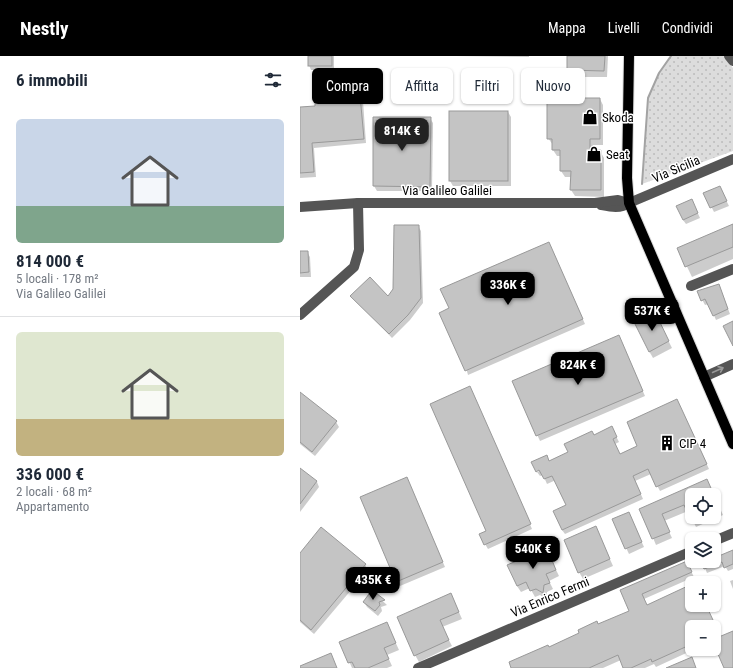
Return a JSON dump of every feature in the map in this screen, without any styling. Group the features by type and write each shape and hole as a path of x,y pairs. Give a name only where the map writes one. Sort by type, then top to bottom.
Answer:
{"main road":[{"path":"629,56 627,178 629,203 733,444"}],"street":[{"path":"729,56 733,61"},
{"name":"Via Sicilia","path":"629,203 733,159"},
{"name":"Via Galileo Galilei","path":"300,207 358,203 595,203 616,208 629,203"},
{"path":"300,315 354,267 359,250 358,203"},
{"path":"691,286 733,269"},
{"path":"704,377 733,364"},
{"path":"721,538 733,533"},
{"name":"Via Enrico Fermi","path":"418,668 685,553"}],"shaded area":[{"path":"671,56 724,56 733,68 733,151 642,184 648,98 659,73"}],"building":[{"path":"308,56 332,56 332,66 308,66"},
{"path":"567,56 605,56 604,71 585,70 585,68 567,68"},
{"path":"585,98 600,98 600,139 590,139 590,150 601,150 601,190 570,190 571,171 560,171 560,150 552,150 552,139 547,139 547,104 585,104"},
{"path":"315,104 361,104 364,139 312,143 314,172 300,173 300,107 315,106"},
{"path":"449,111 508,111 508,181 449,181"},
{"path":"373,117 431,117 430,187 373,186"},
{"path":"720,186 727,201 710,208 703,193"},
{"path":"692,199 698,213 683,220 676,206"},
{"path":"733,224 733,247 685,267 677,248"},
{"path":"394,225 419,225 421,298 408,315 389,334 350,296 370,277 388,296 393,289"},
{"path":"549,242 583,319 465,371 439,313 449,308 440,289"},
{"path":"300,251 308,251 309,272 300,273"},
{"path":"719,284 728,309 713,316 705,299 701,301 697,291"},
{"path":"655,312 669,341 649,352 634,322"},
{"path":"733,321 733,346 723,326"},
{"path":"619,335 643,391 536,436 512,381"},
{"path":"470,386 531,524 484,545 479,534 486,531 430,404"},
{"path":"300,392 337,421 312,452 300,442"},
{"path":"677,399 707,464 656,487 648,469 633,476 641,494 562,530 553,511 566,505 552,476 544,479 539,470 536,472 531,462 547,455 549,461 568,452 564,444 592,431 594,435 612,426 617,437 613,439 620,454 637,446 627,422"},
{"path":"300,468 317,481 300,504"},
{"path":"407,477 443,562 396,582 360,497"},
{"path":"707,479 711,488 687,488"},
{"path":"685,489 685,507 684,505 662,514 670,532 652,539 639,509"},
{"path":"629,512 642,542 625,549 612,519"},
{"path":"596,526 610,559 578,573 564,540"},
{"path":"321,527 366,564 311,630 300,620 300,553"},
{"path":"547,548 556,570 546,574 550,583 544,585 543,593 536,589 530,591 526,582 517,586 507,565"},
{"path":"733,550 733,564 724,568 721,562 721,555"},
{"path":"685,562 685,568 690,568 692,572 642,594 647,605 685,587 685,612 709,612 713,620 685,620 685,647 652,662 651,659 631,668 623,668 618,655 589,668 511,668 509,662 548,645 549,647 579,633 578,630 597,621 598,624 629,611 620,590"},
{"path":"372,590 385,600 379,602 380,605 375,611 363,602"},
{"path":"451,593 459,612 440,620 449,640 414,656 397,617"},
{"path":"387,622 396,643 384,648 389,659 368,668 355,668 352,662 348,663 339,642"},
{"path":"733,631 733,668 724,668 719,656 721,656 721,636"},
{"path":"331,653 337,668 300,668 300,666"},
{"path":"692,657 696,668 666,668"}],"waterway":[{"path":"642,184 648,98 659,73 671,56"}],"place":[{"name":"Skoda","path":"590,117"},
{"name":"Seat","path":"594,154"},
{"name":"CIP 4","path":"667,443"}]}
